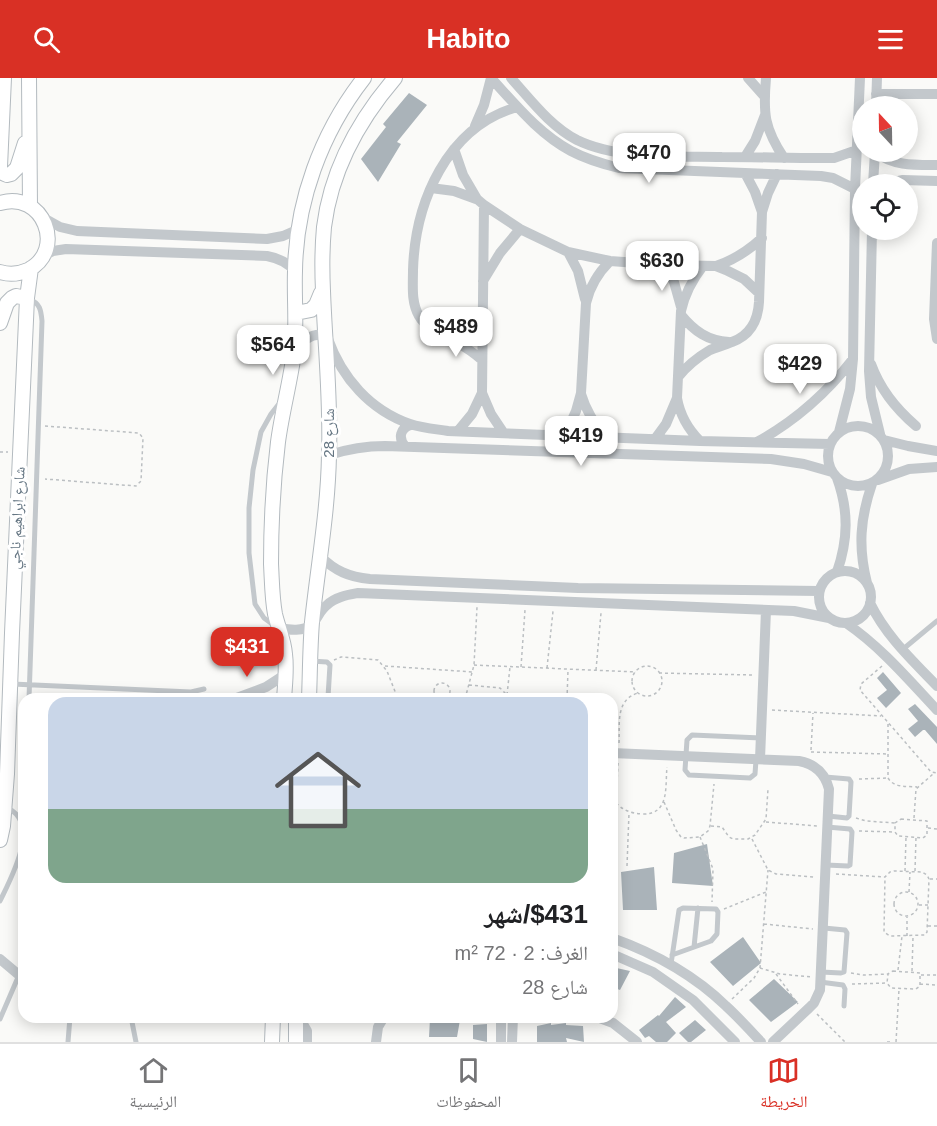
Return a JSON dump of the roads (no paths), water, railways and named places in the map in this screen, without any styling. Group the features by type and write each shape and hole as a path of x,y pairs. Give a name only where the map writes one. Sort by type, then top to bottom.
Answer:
{"street":[{"path":"0,167 4,78"},
{"path":"29,78 30,206"},
{"path":"284,693 285,651 272,596 271,534 275,472 294,353 295,271 299,229 313,170 325,142 339,115 364,78"},
{"name":"شارع 28","path":"309,693 312,624 328,489 329,398 324,335 322,258 324,226 331,194 354,135 372,107 396,78"},
{"path":"491,78 517,107 553,139 570,151 592,160 620,168 821,176 834,178 852,187"},
{"path":"473,129 484,105 491,78"},
{"path":"511,78 543,114 576,139 596,147 626,153 677,156 784,158 834,158 852,152"},
{"path":"748,78 764,96"},
{"path":"766,78 765,114 774,142 784,158"},
{"path":"859,96 860,78"},
{"path":"877,78 876,94 937,94"},
{"path":"483,360 464,346 430,328 419,317 413,303 413,263 422,212 430,188 441,168 454,149 473,129 494,116 517,107"},
{"path":"745,157 755,141 765,114"},
{"path":"0,172 7,175 17,168 29,128"},
{"path":"454,149 463,175 480,202 483,281 482,393 472,414 458,431"},
{"path":"676,171 677,156"},
{"path":"821,176 822,158"},
{"path":"891,162 937,165"},
{"path":"921,165 921,179"},
{"path":"745,173 762,212"},
{"path":"678,377 702,355 742,338 755,322 758,312 762,212 777,174"},
{"path":"918,179 937,181"},
{"path":"430,188 454,191 480,202 520,229 568,252 610,261 716,266 746,252 762,238"},
{"path":"0,203 13,201 30,206 51,223 68,230 251,239 275,238 299,229"},
{"path":"0,272 23,272 31,268 42,256 48,241 48,232 42,217"},
{"path":"483,281 500,253 520,229"},
{"path":"109,251 110,233"},
{"path":"937,234 934,319 937,339"},
{"path":"250,256 251,239"},
{"path":"837,572 845,546 845,504 828,458 830,444 839,432 850,389 853,359 854,240"},
{"path":"279,628 295,630 307,627 329,603 348,595 369,593 804,612 840,623 859,619 868,609 871,596 862,558 861,533 866,500 875,482 884,473 889,457 871,397 869,358 872,240"},
{"path":"42,256 52,251 66,249 267,256 279,259 295,271"},
{"path":"568,252 578,272 586,303"},
{"path":"561,435 572,420 581,393 586,303 592,284 610,261"},
{"path":"665,265 674,282 681,313 695,330 713,339 733,342"},
{"path":"700,441 687,426 677,398 681,313 691,282 703,266"},
{"path":"716,266 744,279 759,293"},
{"name":"شارع ابراهيم ناجي","path":"0,840 7,774 27,298 31,268"},
{"path":"296,309 301,312 314,308 323,290"},
{"path":"0,323 7,303 12,298 20,296 27,298"},
{"path":"444,335 483,320"},
{"path":"294,353 306,338 315,334 324,335 342,370 356,389 376,406 411,425 458,431 830,444"},
{"path":"869,358 878,381 891,401 916,426"},
{"path":"757,442 803,412 830,387 853,359"},
{"path":"482,393 491,414 503,432"},
{"path":"581,393 588,412 606,437"},
{"path":"655,439 666,424 677,398"},
{"path":"405,446 401,441 401,434 411,425"},
{"path":"839,432 852,426 867,427 882,437 908,446 937,451"},
{"path":"329,455 362,446 405,446 771,459 804,464 835,475 845,483 854,486 863,486 909,469 937,467"},
{"path":"320,556 328,564 348,576 370,579 578,588 819,591"},
{"path":"829,618 820,606 819,591 826,579 837,572 851,572 867,583"},
{"path":"369,593 370,579"},
{"path":"577,602 578,588"},
{"path":"870,603 883,626 902,650 937,686"},
{"path":"758,758 761,738 766,610"},
{"path":"846,623 872,642 937,710"},
{"path":"250,693 266,687 286,674 294,665 310,660"},
{"path":"618,754 800,761 814,766 825,777 829,789 821,977 817,996 807,1010 773,1042"},
{"path":"618,940 671,960 726,1005 761,1042"},
{"path":"618,957 653,972 693,1000 735,1042"},
{"path":"0,959 18,974"},
{"path":"272,1042 273,1023"},
{"path":"296,1042 298,1023"},
{"path":"302,1023 307,1031 307,1042"},
{"path":"376,1042 380,1023"},
{"path":"501,1023 501,1042"},
{"path":"512,1042 513,1023"},
{"path":"613,1023 637,1042"}],"lane":[{"path":"27,298 36,301 41,313 29,693"},
{"path":"279,628 264,618 255,604 249,553 249,520 251,489 261,432 271,414 286,397"},
{"path":"902,650 937,621"},
{"path":"310,660 329,664 328,693"},
{"path":"10,684 191,693 204,689"},
{"path":"758,758 755,774 752,777 715,777 687,774 685,770 687,740 692,735 761,738"},
{"path":"825,777 849,779 851,782 850,815 847,818 828,822"},
{"path":"4,807 13,811 18,817"},
{"path":"825,872 850,865 852,832 850,829 828,822"},
{"path":"0,901 15,871 18,859"},
{"path":"683,908 715,910 716,937 671,960 679,910 683,908"},
{"path":"693,947 698,908"},
{"path":"821,977 842,973 845,970 847,932 823,929"},
{"path":"821,977 843,986 845,989 844,1006"},
{"path":"0,1019 18,982"},
{"path":"68,1042 70,1023"},
{"path":"132,1023 136,1042"}]}
